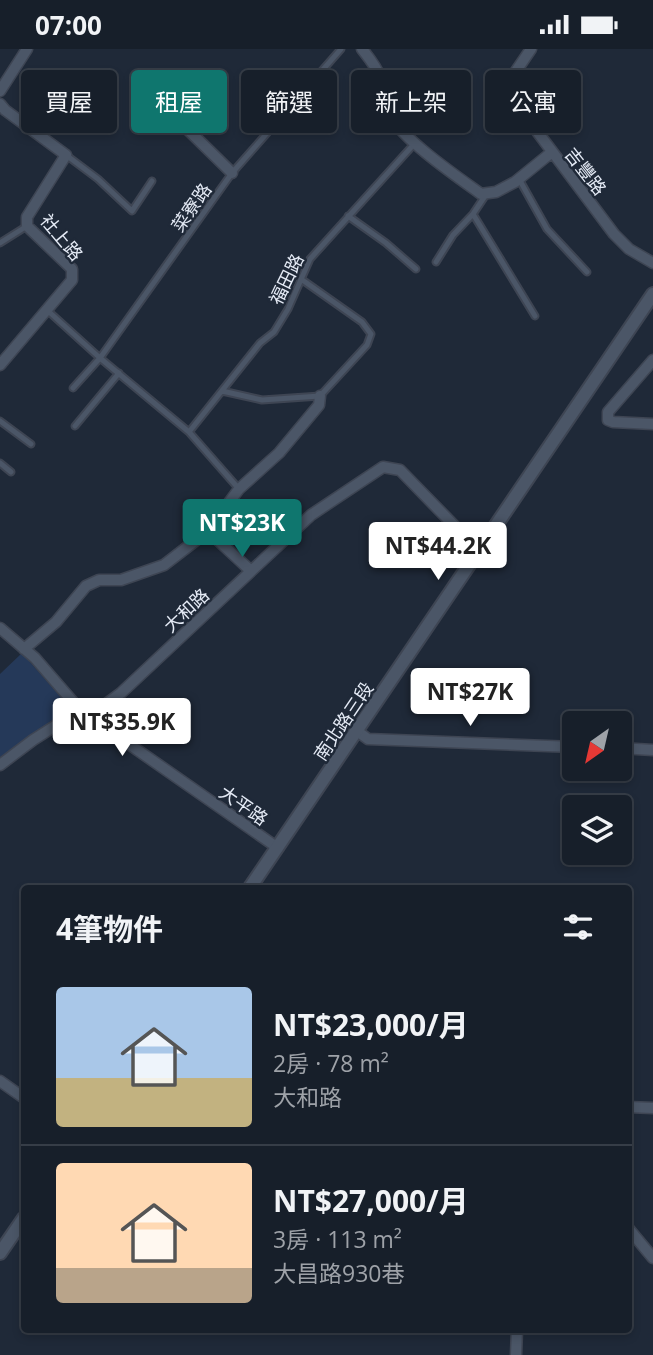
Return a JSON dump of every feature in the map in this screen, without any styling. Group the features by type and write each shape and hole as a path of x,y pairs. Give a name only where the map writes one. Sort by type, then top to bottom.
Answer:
{"street":[{"path":"0,91 3,78 27,49"},
{"path":"362,49 373,62 380,77 385,102 394,121 415,143 481,194 496,193 519,179 552,152"},
{"name":"吉豐路","path":"531,49 512,77 510,86 518,106 614,234 629,249 653,263"},
{"path":"0,104 66,156"},
{"path":"191,133 232,173"},
{"name":"社上路","path":"0,365 72,280 72,269 27,226 27,217 66,156"},
{"name":"南北路三段","path":"252,885 653,294"},
{"path":"653,360 608,412 608,420 653,423"},
{"path":"24,649 56,622 86,586 99,580 121,580 164,565 208,531 239,489 279,453 319,405 320,395"},
{"name":"大和路","path":"0,765 80,710 102,707 121,693 311,515 383,467 400,470 479,551"},
{"path":"208,531 251,571"},
{"name":"大平路","path":"0,628 35,658 80,710 278,848"},
{"path":"357,730 368,739 562,747"},
{"path":"632,749 653,750"},
{"path":"0,1080 21,1096"},
{"path":"632,1107 653,1108"},
{"path":"0,1253 21,1222"},
{"path":"632,1234 653,1258"},
{"path":"516,1355 517,1333"}],"lane":[{"name":"菜寮路","path":"73,388 100,358 232,173 341,49"},
{"name":"福田路","path":"189,432 260,343 274,331 288,309 310,259 415,143"},
{"path":"66,156 98,179 132,211 152,181"},
{"path":"519,179 547,229 587,272"},
{"path":"436,262 453,235 473,214 487,193"},
{"path":"473,214 535,316"},
{"path":"348,216 416,269"},
{"path":"0,243 27,226"},
{"path":"222,391 262,400 320,395 367,345 371,334 362,322 301,279"},
{"path":"47,310 189,432 239,489"},
{"path":"75,426 119,373"},
{"path":"0,421 31,445"},
{"path":"0,463 11,472"}],"shaded area":[{"path":"22,653 72,710 0,757 0,674"}]}
